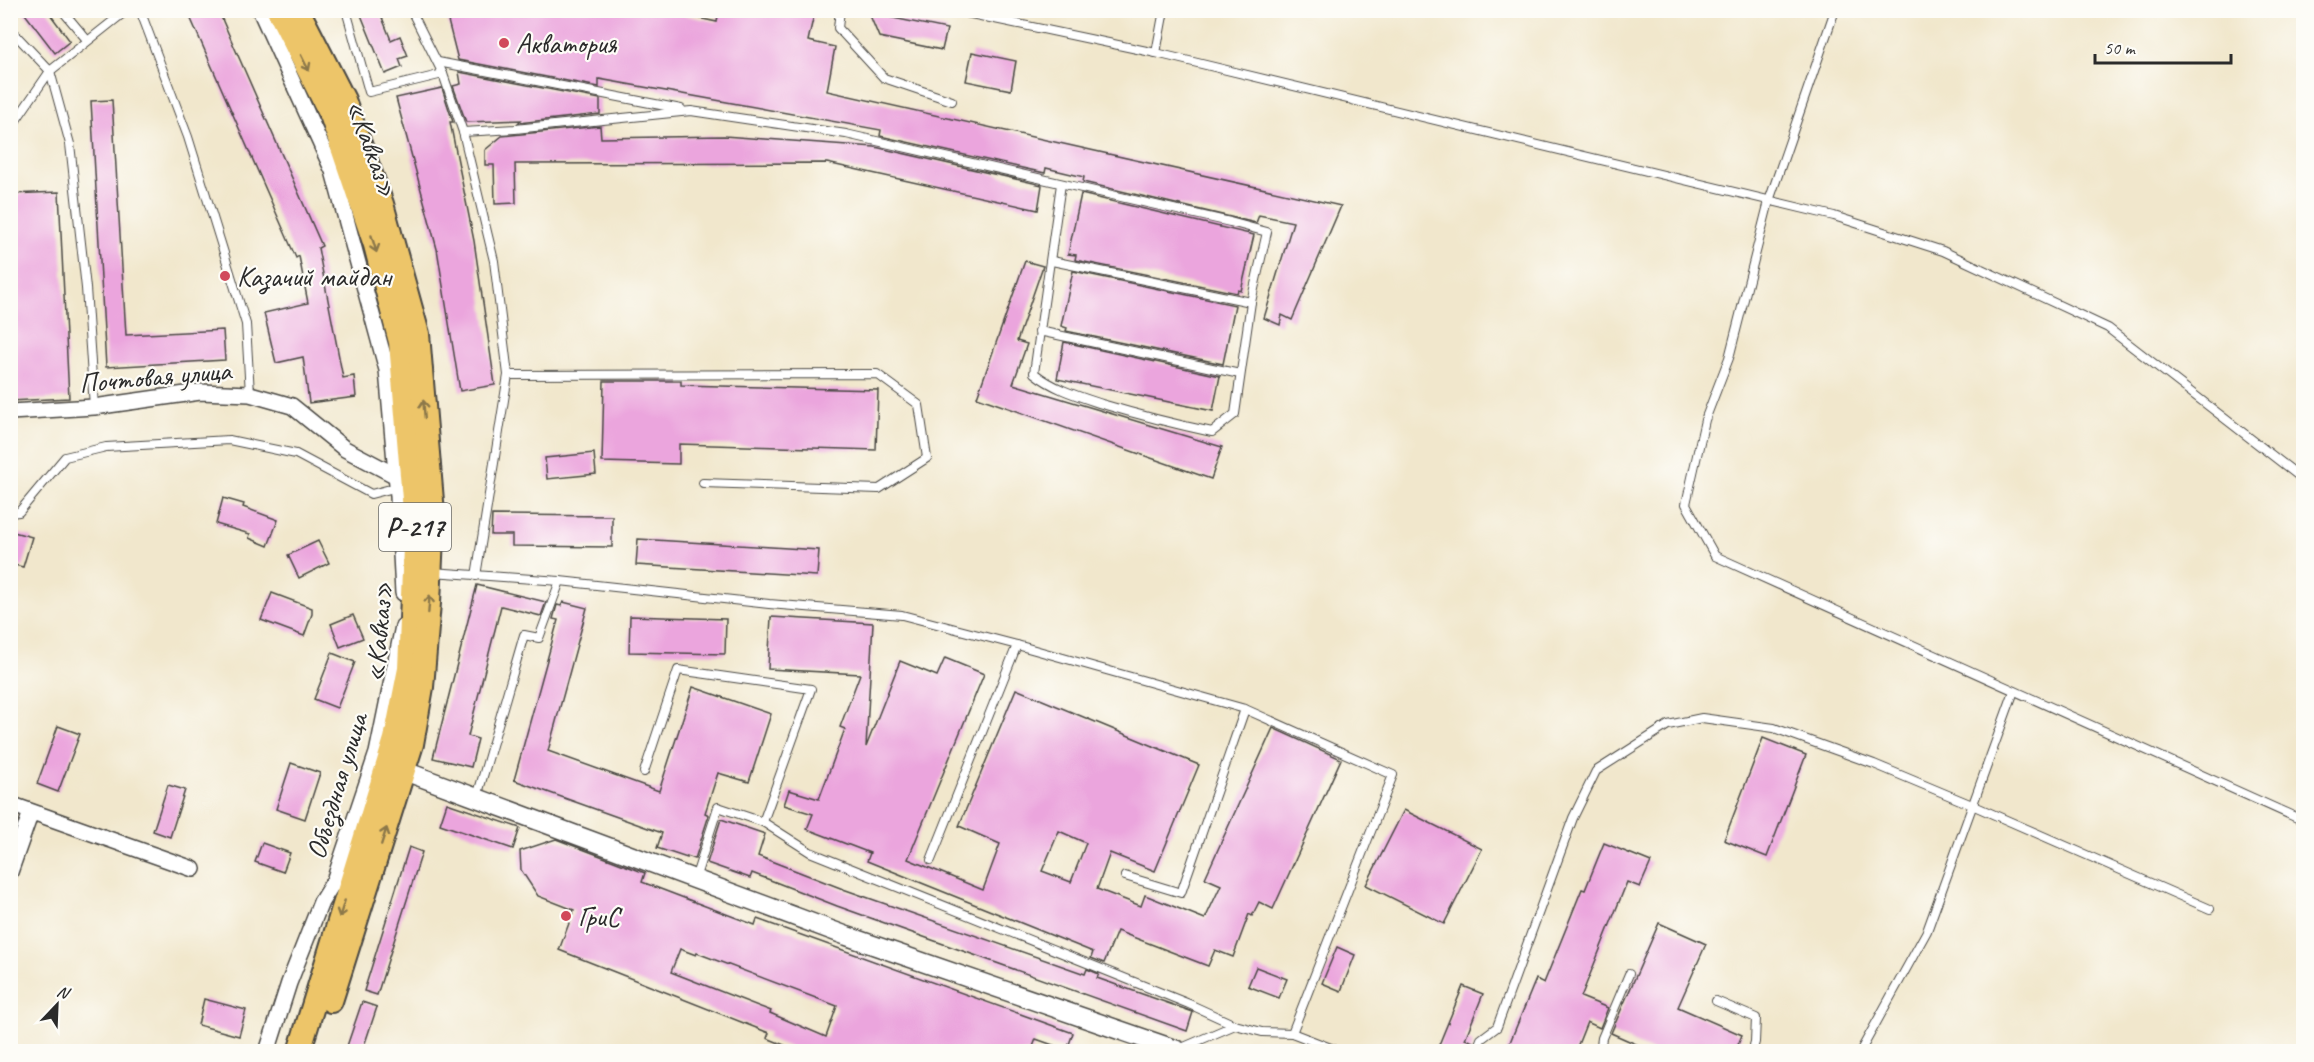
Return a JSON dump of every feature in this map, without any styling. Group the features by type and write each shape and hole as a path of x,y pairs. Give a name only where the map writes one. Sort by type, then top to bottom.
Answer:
{"main road":[{"name":"«Кавказ»","path":"278,10 331,115 375,245 400,342 402,482 416,523 409,669 395,739 395,768 315,1052"},
{"name":"«Кавказ»","path":"298,10 344,100 382,204 418,334 433,513 422,687 412,744 395,768 343,879 299,1052"}],"street":[{"name":"Объездная улица","path":"260,10 333,171 387,370 402,482 404,620 377,753 343,879 321,902 289,983 267,1052"},
{"name":"Почтовая улица","path":"10,412 94,407 200,392 250,394 292,406 345,449 402,482"},
{"path":"395,768 847,936 1177,1051"},
{"path":"10,804 193,869"},
{"path":"10,872 31,812"}],"lane":[{"path":"62,10 87,40"},
{"path":"10,129 50,71 127,10"},
{"path":"140,10 188,136 246,324 250,394"},
{"path":"346,10 369,92 442,74"},
{"path":"411,10 438,62 463,132 494,261 508,375 476,576"},
{"path":"840,10 838,28 884,78 952,101"},
{"path":"952,10 1156,53 1834,216 1943,251 2108,328 2304,480"},
{"path":"1156,53 1164,10"},
{"path":"1835,10 1768,201 1729,358 1705,420 1686,504 1715,556 2304,821"},
{"path":"10,29 50,71 70,144 86,288 94,407"},
{"path":"438,62 691,111 846,135 1230,222 1267,232 1251,302 1235,414 1212,432 1154,420 1048,385 1034,373 1052,261 1061,184"},
{"path":"463,132 516,129 691,111"},
{"path":"1052,261 1251,302"},
{"path":"1039,331 1240,375"},
{"path":"508,375 877,374 919,405 927,458 879,489 703,483"},
{"path":"10,513 19,512 65,457 106,447 229,440 297,454 371,494 402,482"},
{"path":"430,572 560,581 770,604 902,615 1245,709 1393,775 1292,1033"},
{"path":"477,798 524,635 539,638 560,581"},
{"path":"931,860 1017,645"},
{"path":"644,772 678,670 811,689 763,822"},
{"path":"1860,1052 1927,931 2014,692"},
{"path":"1125,876 1181,893 1245,709"},
{"path":"1476,1052 1481,1039 1497,1027 1573,818 1596,771 1668,725 1702,718 1774,728 1874,764 2210,909"},
{"path":"695,879 718,807 763,822 810,852 1189,1004 1235,1025 1262,1032 1292,1033 1341,1052"},
{"path":"1600,1052 1602,1038 1629,974"},
{"path":"1716,1001 1756,1018 1755,1042 1752,1052"},
{"path":"1177,1051 1235,1025"}],"building":[{"path":"22,10 47,10 70,41 55,53"},
{"path":"187,10 218,10 322,246 318,248 343,378 354,376 356,397 309,403 303,357 276,363 264,313 308,303 299,256 296,258"},
{"path":"359,10 379,10 391,40 400,36 408,56 399,59 402,67 385,74"},
{"path":"463,10 661,10 717,22 719,10 815,10 808,41 835,47 827,91 1341,206 1292,320 1282,315 1280,325 1264,318 1293,222 1259,215 1256,223 1083,182 1084,177 1046,168 1045,173 880,136 881,130 599,79 599,87 458,60 446,13 462,15"},
{"path":"869,13 947,29 942,50 879,37"},
{"path":"972,52 1016,61 1011,90 966,81"},
{"path":"459,72 600,99 600,114 518,123 521,120 466,122 453,86 461,84"},
{"path":"442,88 453,122 450,122 474,241 495,385 460,391 437,249 396,98"},
{"path":"112,100 126,335 223,330 225,360 106,367 91,101"},
{"path":"600,126 601,138 724,136 875,147 1042,185 1038,210 827,163 515,164 516,203 495,204 494,165 485,165 485,150 502,136"},
{"path":"59,192 69,398 10,401 10,194"},
{"path":"1081,194 1254,235 1241,291 1238,290 1237,293 1075,260 1076,255 1068,254"},
{"path":"1025,261 1043,266 1017,341 1027,344 1013,384 1222,447 1211,479 977,397"},
{"path":"1073,271 1235,305 1223,364 1066,331 1067,328 1061,326"},
{"path":"1064,342 1220,376 1213,411 1057,379"},
{"path":"604,381 681,381 681,385 878,390 876,450 679,444 679,464 602,462"},
{"path":"594,453 596,474 547,479 545,458"},
{"path":"223,498 244,504 243,507 278,520 268,546 249,538 250,534 216,524"},
{"path":"492,515 612,516 612,547 512,546 512,535 491,535"},
{"path":"10,531 32,537 23,567 10,564"},
{"path":"638,539 819,550 817,576 636,565"},
{"path":"318,541 329,563 299,578 288,555"},
{"path":"477,585 546,602 541,616 501,606 468,736 478,739 471,767 433,758"},
{"path":"272,593 312,608 304,636 261,620"},
{"path":"563,602 587,608 548,751 659,791 693,687 771,714 749,782 718,773 705,813 709,815 695,859 657,848 662,833 514,780 558,620 553,619 557,605 561,606"},
{"path":"353,615 363,638 340,647 331,624"},
{"path":"630,616 726,619 725,654 629,652"},
{"path":"771,617 873,623 866,747 900,661 937,676 945,658 984,674 908,859 983,890 1000,844 959,826 1016,689 1199,765 1155,871 1110,853 1097,889 1141,906 1145,895 1205,919 1221,885 1205,878 1273,728 1341,759 1273,909 1259,902 1252,916 1249,914 1233,957 1215,950 1208,966 1117,931 1104,963 1091,958 1093,952 867,861 870,853 807,829 813,814 784,805 789,790 819,799 845,729 840,727 860,674 768,669","holes":["1059,831 1086,843 1071,882 1042,871"]},
{"path":"332,653 355,662 337,708 314,699"},
{"path":"58,726 80,734 58,792 37,784"},
{"path":"1763,738 1806,755 1767,857 1724,840"},
{"path":"291,763 320,773 305,819 276,809"},
{"path":"168,785 185,790 170,837 153,831"},
{"path":"447,803 520,828 513,849 440,824"},
{"path":"1404,810 1482,849 1444,924 1366,885"},
{"path":"721,819 765,834 758,856 843,889 1085,974 1087,969 1099,974 1097,978 1193,1012 1187,1031 837,906 752,873 750,878 707,863"},
{"path":"556,839 645,873 642,882 755,925 757,919 1073,1033 1067,1050 1036,1039 1031,1052 801,1052 767,1038 769,1033 559,950 574,910 538,896 521,870 520,851","holes":["680,949 696,955 697,953 837,1006 826,1037 770,1013 771,1011 671,972"]},
{"path":"262,843 290,853 283,872 255,862"},
{"path":"1604,843 1651,862 1640,887 1627,882 1581,997 1608,1008 1600,1028 1587,1022 1575,1052 1506,1052 1536,979 1544,983 1582,889 1585,890"},
{"path":"409,847 422,852 377,995 364,991"},
{"path":"1659,923 1706,944 1678,1007 1742,1035 1735,1052 1654,1052 1611,1033"},
{"path":"1337,947 1355,955 1341,991 1322,983"},
{"path":"1256,967 1287,979 1279,998 1248,986"},
{"path":"1463,986 1483,994 1465,1039 1473,1042 1470,1052 1436,1052"},
{"path":"204,999 246,1010 239,1036 198,1025"},
{"path":"362,1002 377,1007 362,1052 345,1052"}],"place":[{"name":"Акватория","path":"504,43"},
{"name":"Казачий майдан","path":"225,276"},
{"name":"ГриС","path":"566,916"}]}
